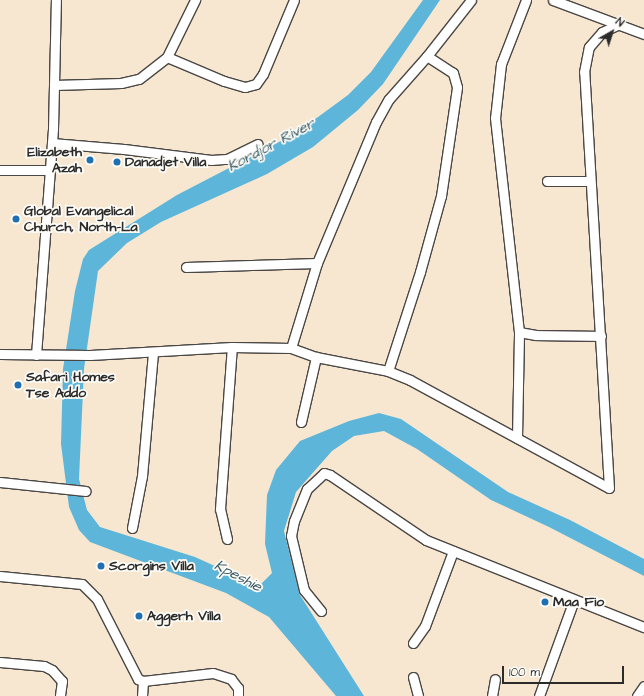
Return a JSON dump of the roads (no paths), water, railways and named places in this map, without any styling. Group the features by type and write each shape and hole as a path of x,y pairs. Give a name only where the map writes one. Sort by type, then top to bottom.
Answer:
{"street":[{"path":"36,355 52,143 56,0"},
{"path":"54,85 121,83 139,79 166,57 195,0"},
{"path":"166,57 224,81 245,87 256,84 264,74 294,0"},
{"path":"291,348 317,263 376,122 389,99 427,56 471,0"},
{"path":"517,438 520,332 495,118 501,64 526,0"},
{"path":"553,0 644,34"},
{"path":"0,354 90,355 153,353 232,347 291,348 316,357 388,371 410,380 609,488 584,72 589,47 602,32 617,25"},
{"path":"388,371 420,272 441,196 457,87 453,73 427,56"},
{"path":"52,143 124,149 211,160 227,159 258,144"},
{"path":"0,170 50,170"},
{"path":"547,181 590,181"},
{"path":"186,267 317,263"},
{"path":"520,332 536,336 601,336"},
{"path":"227,539 220,509 232,347"},
{"path":"132,528 142,476 153,353"},
{"path":"301,422 316,357"},
{"path":"321,611 304,590 291,536 294,521 307,489 324,473 330,475 426,540 644,627"},
{"path":"0,482 86,491"},
{"path":"414,643 425,626 453,551"},
{"path":"0,576 74,583 88,588 97,599 135,675 144,681 213,673 231,679 238,688 238,696"},
{"path":"539,696 574,600"},
{"path":"0,662 44,666 52,670 62,681 60,696"},
{"path":"413,677 418,696"},
{"path":"492,696 496,679"},
{"path":"142,696 144,681"},
{"path":"637,696 644,686"}],"water":[{"path":"423,0 440,0 383,84 358,110 313,147 267,174 161,222 127,243 98,271 84,369 79,479 87,510 100,527 195,557 259,586 272,573 265,544 267,495 276,470 300,441 349,421 379,413 401,419 508,492 570,520 644,559 644,576 549,527 491,500 417,449 384,431 354,436 332,451 296,492 284,531 300,595 364,696 336,696 269,617 226,593 90,542 79,530 69,507 61,444 63,369 75,291 83,259 89,250 177,195 279,142 318,117 348,95 371,72"}],"place":[{"name":"Elizabeth Azah","path":"90,160"},
{"name":"Danadjet Villa","path":"117,162"},
{"name":"Global Evangelical Church, North-La","path":"16,219"},
{"name":"Safari Homes Tse Addo","path":"18,385"},
{"name":"Scorgins Villa","path":"101,566"},
{"name":"Maa Fio","path":"545,602"},
{"name":"Aggerh Villa","path":"139,616"}],"water label":[{"name":"Kordjor River","path":"271,145"},
{"name":"Kpeshie","path":"238,576"}]}
